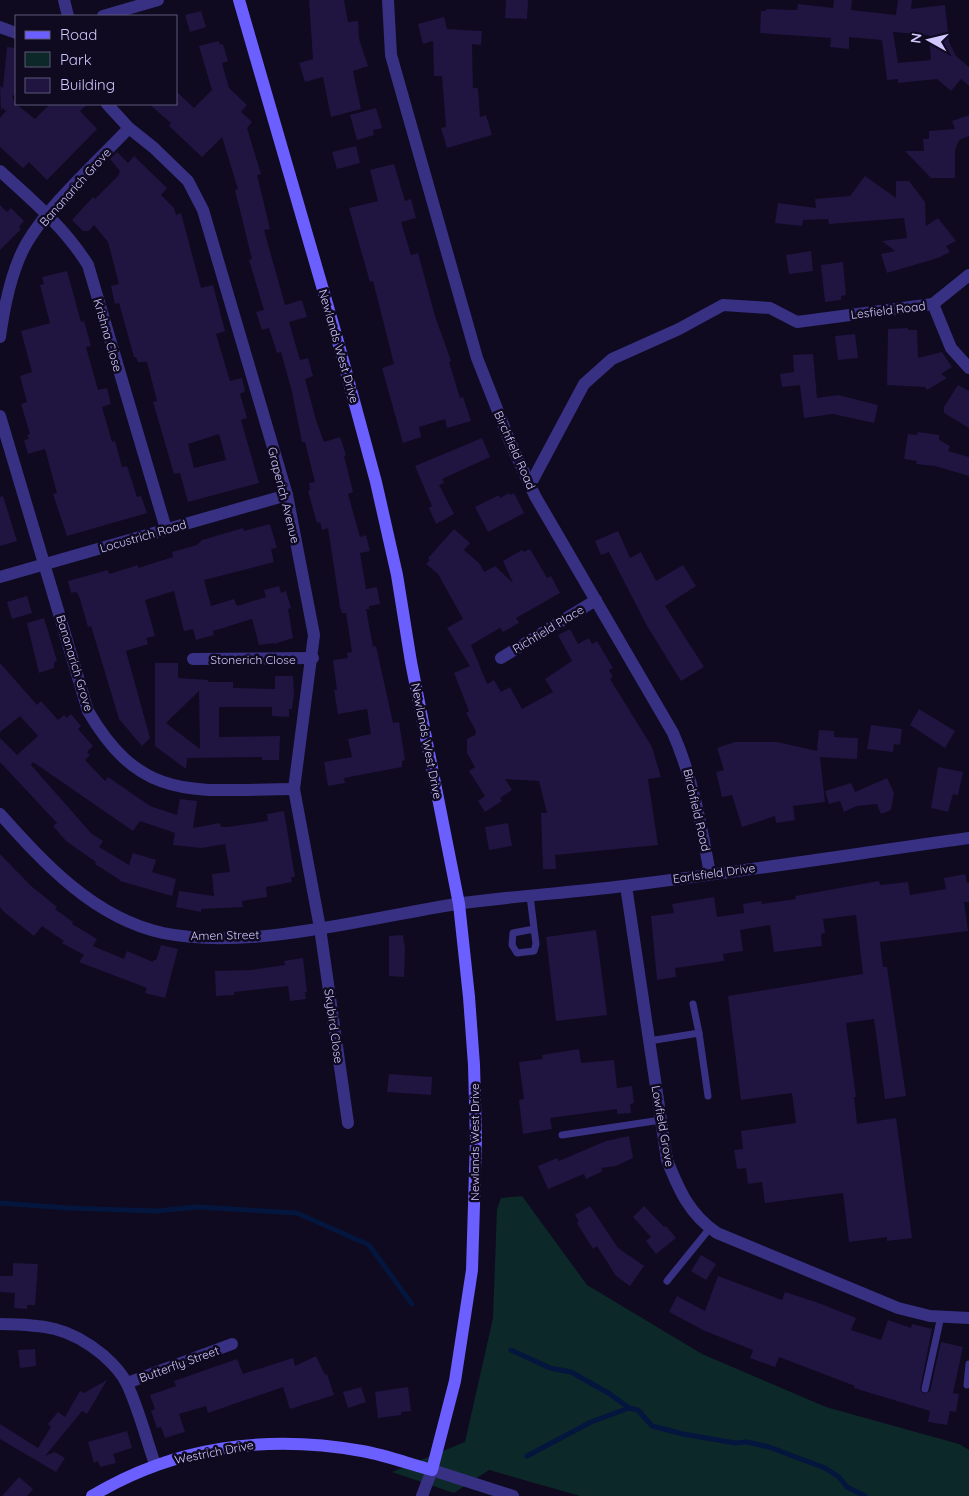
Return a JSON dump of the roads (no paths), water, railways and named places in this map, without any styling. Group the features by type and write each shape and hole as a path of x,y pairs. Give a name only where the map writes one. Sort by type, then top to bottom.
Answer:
{"street":[{"path":"64,0 68,15"},
{"path":"106,15 158,0"},
{"name":"Newlands West Drive","path":"239,0 337,338 376,482 397,575 411,662 459,904 470,997 474,1065 476,1139 472,1270 456,1381 432,1470 422,1496"},
{"name":"Birchfield Road","path":"388,0 391,55 477,358 510,442 530,485 673,733 688,766 699,809 710,874"},
{"path":"0,27 15,33"},
{"name":"Graperich Avenue","path":"108,105 129,128 154,148 188,181 203,210 287,495 314,635 313,658 294,789 320,928"},
{"name":"Bananarich Grove","path":"0,336 12,280 24,248 47,215 129,128"},
{"name":"Krishna Close","path":"0,171 76,245 88,266 166,529"},
{"name":"Lesfield Road","path":"530,485 584,384 612,359 679,329 723,305 770,308 797,322 933,304 969,275"},
{"path":"933,304 951,348 969,368"},
{"name":"Bananarich Grove","path":"0,416 88,711 103,737 123,760 140,773 161,782 192,789 294,789"},
{"name":"Locustrich Road","path":"0,577 287,495"},
{"name":"Richfield Place","path":"501,658 596,600"},
{"name":"Stonerich Close","path":"193,659 313,658"},
{"name":"Amen Street","path":"0,814 64,881 94,903 132,923 161,932 199,938 250,937 320,928 459,904"},
{"name":"Earlsfield Drive","path":"459,904 626,886 969,838"},
{"name":"Lowfield Grove","path":"626,886 667,1160 680,1194 699,1219 710,1228 898,1308 941,1316 969,1318"},
{"name":"Skybird Close","path":"320,928 348,1123"},
{"name":"Butterfly Street","path":"0,1324 32,1325 76,1335 107,1358 127,1383 155,1464"},
{"name":"Butterfly Street","path":"127,1383 232,1344"},
{"name":"Westrich Drive","path":"92,1496 155,1464 226,1448 264,1442 306,1444 363,1451 432,1470"},
{"path":"432,1470 513,1496"}],"lane":[{"path":"530,896 534,929"},
{"path":"693,1004 708,1096"},
{"path":"649,1041 699,1033"},
{"path":"562,1135 661,1120"},
{"path":"667,1281 710,1228"},
{"path":"925,1390 941,1316"},
{"path":"967,1385 969,1364"}],"waterway":[{"path":"0,1203 67,1208 157,1211 197,1207 297,1213 369,1245 412,1304"},
{"path":"511,1350 550,1368 571,1372 610,1394 629,1408 638,1410 652,1426 683,1434 735,1443 747,1442 769,1447 825,1468 839,1477 847,1487 865,1496"},
{"path":"527,1456 591,1422 629,1408"}]}
